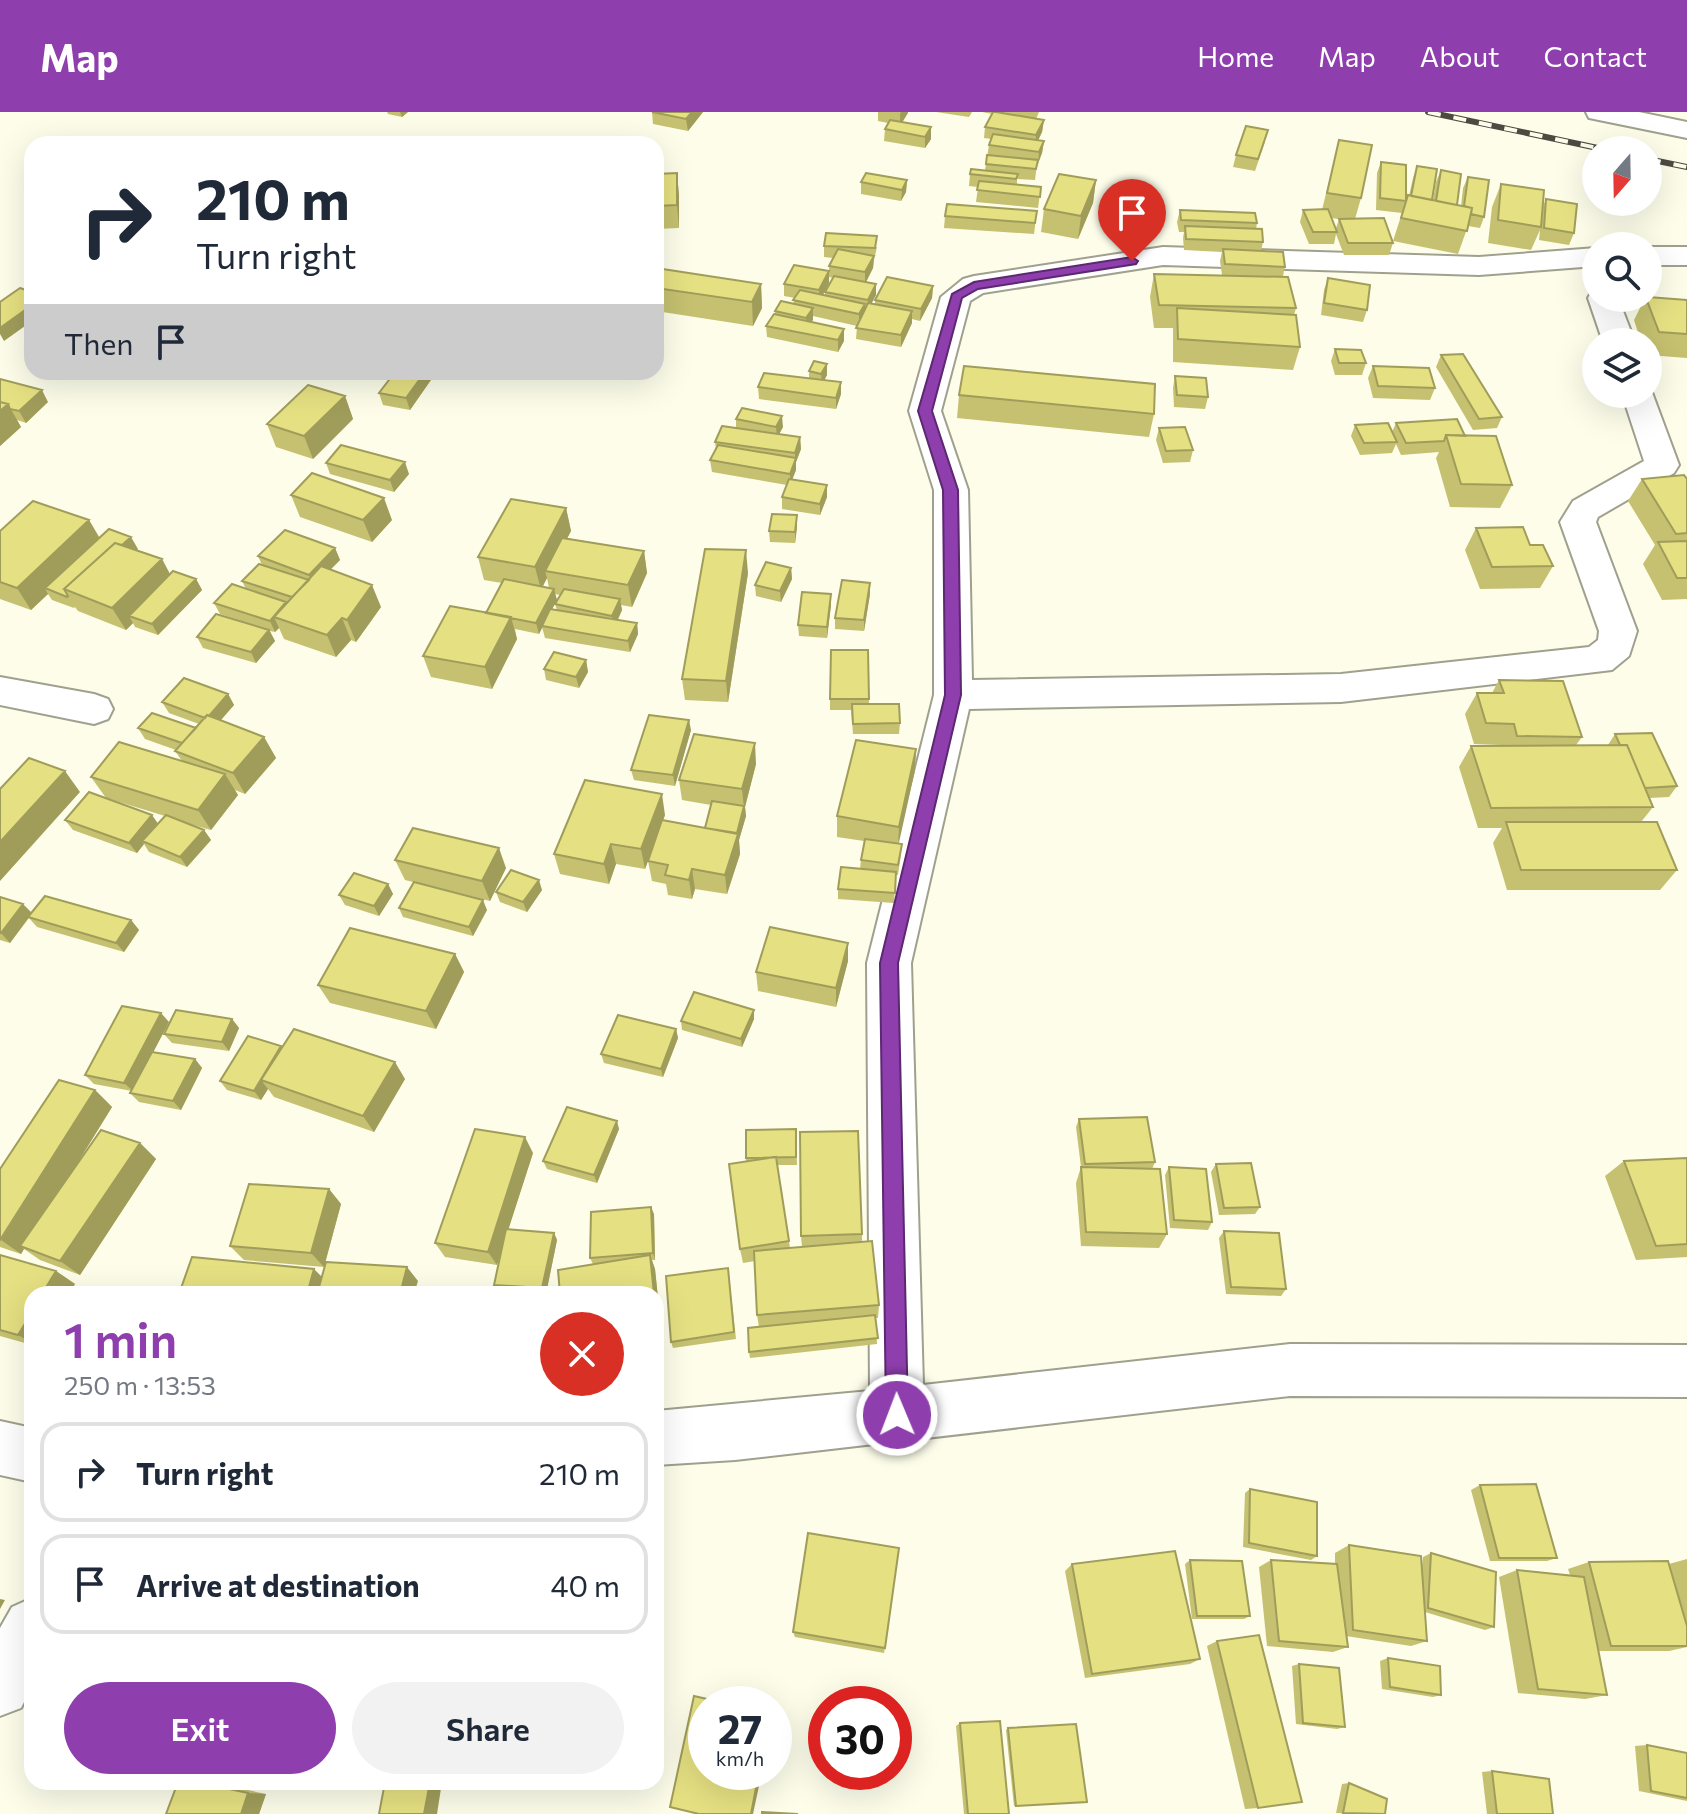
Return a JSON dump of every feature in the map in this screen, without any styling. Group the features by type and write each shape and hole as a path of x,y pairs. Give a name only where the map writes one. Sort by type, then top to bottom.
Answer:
{"street":[{"path":"1599,112 1687,130"},
{"path":"897,1415 889,963 953,695 951,490 925,411 956,297 974,285 1163,256 1479,266 1582,264"},
{"path":"1662,256 1687,256"},
{"path":"953,695 1341,688 1599,660 1616,646 1618,631 1578,522 1585,509 1662,465 1643,408"},
{"path":"0,691 94,709"},
{"path":"664,1437 897,1415 1290,1370 1687,1371"},
{"path":"0,1448 24,1453"},
{"path":"0,1687 24,1642"}],"building":[{"path":"652,112 692,112 686,119"},
{"path":"993,112 1044,120 1036,135 985,127"},
{"path":"890,120 931,127 925,137 885,129"},
{"path":"1246,126 1268,130 1258,159 1236,155"},
{"path":"993,134 1044,141 1039,152 989,145"},
{"path":"1339,140 1372,145 1361,198 1327,193"},
{"path":"987,155 1038,160 1036,169 986,164"},
{"path":"1381,162 1406,165 1406,201 1380,198"},
{"path":"1417,166 1437,169 1432,200 1411,196"},
{"path":"971,169 1018,174 1016,179 970,174"},
{"path":"1441,170 1461,174 1457,205 1436,201"},
{"path":"677,173 677,205 664,206 664,174"},
{"path":"866,173 907,180 902,190 861,182"},
{"path":"1059,174 1096,180 1081,216 1044,209"},
{"path":"1468,177 1489,180 1484,217 1471,214 1472,208 1464,206"},
{"path":"979,181 1041,187 1040,197 977,190"},
{"path":"1501,184 1544,190 1541,227 1498,220"},
{"path":"1408,195 1472,208 1467,231 1401,218"},
{"path":"1546,199 1577,204 1574,233 1544,228"},
{"path":"947,204 1037,211 1035,223 945,216"},
{"path":"1328,209 1337,232 1313,232 1303,210"},
{"path":"1180,210 1255,213 1257,223 1181,220"},
{"path":"1384,218 1393,243 1348,243 1339,219"},
{"path":"1185,226 1262,229 1263,242 1186,239"},
{"path":"826,233 877,236 875,248 824,246"},
{"path":"838,249 874,256 865,272 829,266"},
{"path":"1223,249 1283,252 1285,267 1225,264"},
{"path":"794,265 829,271 819,290 784,284"},
{"path":"664,269 761,284 752,302 664,289"},
{"path":"1154,274 1288,277 1296,308 1159,305"},
{"path":"834,276 876,284 868,300 825,292"},
{"path":"887,277 933,286 921,309 875,300"},
{"path":"1328,278 1370,285 1367,310 1324,303"},
{"path":"20,288 24,289 24,311 0,328 0,302"},
{"path":"800,290 865,304 859,314 793,300"},
{"path":"1662,298 1687,300 1687,334 1662,332 1662,328 1657,328 1651,312 1662,312"},
{"path":"781,301 813,308 806,318 775,311"},
{"path":"868,303 912,311 901,335 856,328"},
{"path":"1177,308 1296,315 1300,347 1178,339"},
{"path":"774,314 844,329 838,340 766,326"},
{"path":"1335,349 1361,350 1366,363 1339,363"},
{"path":"1463,354 1502,417 1479,419 1441,355"},
{"path":"814,361 827,364 821,374 809,371"},
{"path":"964,366 1155,384 1154,414 959,395"},
{"path":"1373,366 1429,368 1435,388 1378,386"},
{"path":"764,373 841,382 836,398 758,387"},
{"path":"1175,376 1206,378 1208,397 1177,395"},
{"path":"0,379 42,390 19,411 10,409 8,404 0,402"},
{"path":"389,380 419,380 406,398 379,393"},
{"path":"308,385 345,396 304,436 267,424"},
{"path":"742,408 782,416 776,427 736,419"},
{"path":"1457,419 1465,436 1446,435 1444,441 1406,443 1396,423"},
{"path":"1388,423 1397,442 1364,443 1355,425"},
{"path":"722,426 800,437 795,453 715,442"},
{"path":"1185,427 1193,450 1166,451 1159,428"},
{"path":"1446,435 1496,436 1512,485 1461,484"},
{"path":"341,445 405,462 390,480 326,463"},
{"path":"718,445 796,458 790,474 710,460"},
{"path":"312,473 384,498 363,520 291,495"},
{"path":"1684,475 1687,479 1687,533 1676,534 1642,479"},
{"path":"789,479 827,485 820,504 782,497"},
{"path":"511,499 566,508 535,567 478,557"},
{"path":"33,501 89,520 17,588 0,582 0,531"},
{"path":"772,514 797,515 795,532 769,531"},
{"path":"1523,527 1530,545 1543,545 1553,566 1492,567 1476,528"},
{"path":"109,529 131,537 122,545 115,543 64,589 67,597 45,588"},
{"path":"285,530 335,548 309,575 258,556"},
{"path":"562,538 644,551 628,585 545,571"},
{"path":"1687,541 1687,578 1677,578 1658,542"},
{"path":"115,543 162,559 112,608 64,589"},
{"path":"705,549 746,550 726,681 682,679"},
{"path":"766,562 791,568 780,591 755,585"},
{"path":"259,564 309,580 292,597 242,581"},
{"path":"321,566 372,585 347,620 342,618 327,635 274,617"},
{"path":"173,571 196,579 152,624 129,616"},
{"path":"504,579 554,589 536,623 486,613"},
{"path":"842,580 870,583 864,620 835,618"},
{"path":"232,584 286,602 270,621 214,603"},
{"path":"564,589 620,599 612,616 555,604"},
{"path":"802,592 831,594 827,627 798,625"},
{"path":"450,606 511,617 485,667 423,656"},
{"path":"550,609 637,623 628,641 542,626"},
{"path":"216,614 269,630 251,652 197,637"},
{"path":"831,650 868,650 869,699 830,699"},
{"path":"554,652 586,660 576,677 544,669"},
{"path":"184,678 228,694 205,718 162,702"},
{"path":"1499,680 1563,681 1582,737 1517,736 1514,724 1486,723 1477,693 1504,693"},
{"path":"852,704 899,704 900,723 853,724"},
{"path":"152,713 196,728 182,743 138,728"},
{"path":"207,715 264,737 233,773 175,751"},
{"path":"649,715 689,720 673,775 631,770"},
{"path":"1652,733 1677,786 1645,788 1627,745 1620,745 1615,734"},
{"path":"694,734 755,743 742,789 679,780"},
{"path":"856,740 916,749 899,827 837,816"},
{"path":"119,742 225,774 198,810 91,777"},
{"path":"1627,745 1653,807 1491,808 1471,746"},
{"path":"29,758 65,771 0,842 0,789"},
{"path":"585,780 662,794 641,849 611,844 604,864 554,854"},
{"path":"89,792 152,815 129,843 65,820"},
{"path":"712,801 744,806 737,833 705,828"},
{"path":"166,815 204,830 180,857 142,841"},
{"path":"662,820 738,834 725,875 692,869 689,880 665,875 668,865 648,861"},
{"path":"1506,822 1657,822 1677,870 1521,870"},
{"path":"413,828 499,848 482,881 395,860"},
{"path":"865,839 902,844 898,865 861,860"},
{"path":"841,867 896,872 895,893 838,889"},
{"path":"511,870 539,880 523,902 496,892"},
{"path":"354,873 388,884 374,906 339,895"},
{"path":"414,882 483,900 469,927 399,908"},
{"path":"45,896 131,920 116,943 28,917"},
{"path":"0,897 23,904 1,933 0,933"},
{"path":"770,927 848,943 836,988 756,972"},
{"path":"350,928 455,954 426,1011 318,985"},
{"path":"694,992 754,1010 741,1039 681,1021"},
{"path":"122,1006 161,1013 124,1083 85,1075"},
{"path":"176,1010 232,1019 222,1042 164,1034"},
{"path":"618,1015 676,1029 661,1069 601,1054"},
{"path":"294,1029 395,1062 363,1116 261,1080"},
{"path":"248,1036 281,1046 254,1091 220,1081"},
{"path":"152,1052 195,1059 173,1101 130,1093"},
{"path":"59,1080 95,1090 0,1240 0,1169"},
{"path":"567,1107 617,1121 594,1175 543,1161"},
{"path":"1147,1117 1155,1162 1085,1164 1079,1119"},
{"path":"475,1129 525,1137 488,1252 435,1243"},
{"path":"796,1129 796,1157 746,1158 746,1130"},
{"path":"101,1130 140,1143 60,1261 20,1246"},
{"path":"858,1131 862,1234 801,1236 800,1132"},
{"path":"776,1157 789,1241 740,1249 729,1164"},
{"path":"1687,1158 1687,1244 1656,1246 1624,1161"},
{"path":"1251,1163 1260,1207 1224,1208 1216,1164"},
{"path":"1081,1167 1160,1169 1167,1234 1086,1232"},
{"path":"1169,1167 1206,1169 1212,1222 1174,1220"},
{"path":"249,1184 329,1189 311,1253 230,1246"},
{"path":"651,1207 653,1253 590,1258 591,1212"},
{"path":"506,1229 554,1233 542,1286 494,1285"},
{"path":"1224,1231 1279,1233 1286,1289 1231,1287"},
{"path":"872,1241 879,1305 757,1315 754,1251"},
{"path":"0,1255 56,1271 47,1286 24,1286 24,1325 18,1335 0,1330"},
{"path":"650,1255 653,1286 559,1286 558,1270"},
{"path":"192,1257 314,1269 309,1286 182,1286"},
{"path":"326,1262 407,1267 402,1286 319,1286"},
{"path":"728,1268 734,1332 671,1342 666,1276"},
{"path":"875,1315 878,1338 749,1352 748,1328"},
{"path":"1536,1484 1557,1558 1499,1558 1480,1485"},
{"path":"1250,1489 1317,1502 1317,1556 1249,1543"},
{"path":"808,1533 899,1548 885,1648 793,1632"},
{"path":"1349,1545 1421,1556 1427,1641 1353,1630"},
{"path":"1175,1551 1200,1659 1092,1674 1072,1564"},
{"path":"1431,1553 1496,1572 1494,1627 1428,1608"},
{"path":"1190,1560 1242,1561 1250,1616 1197,1616"},
{"path":"1271,1560 1337,1564 1348,1647 1279,1641"},
{"path":"1668,1561 1687,1626 1687,1646 1611,1646 1589,1562"},
{"path":"1517,1570 1584,1577 1607,1695 1538,1689"},
{"path":"1259,1635 1302,1802 1258,1808 1217,1641"},
{"path":"1388,1658 1440,1666 1441,1695 1390,1687"},
{"path":"1299,1664 1339,1668 1345,1727 1303,1723"},
{"path":"1000,1721 1009,1814 968,1814 960,1723"},
{"path":"688,1724 688,1790 756,1790 751,1814 699,1814 670,1807"},
{"path":"1076,1724 1087,1802 1016,1806 1008,1728"},
{"path":"1647,1745 1687,1753 1687,1798 1651,1791"},
{"path":"1492,1771 1549,1779 1553,1814 1497,1814"},
{"path":"1349,1783 1387,1799 1385,1814 1343,1813"},
{"path":"175,1790 234,1790 248,1793 241,1814 166,1814"},
{"path":"384,1790 428,1790 424,1814 379,1814"}],"railway":[{"path":"1428,112 1582,145"},
{"path":"1662,162 1687,167"}],"route":[{"path":"897,1415 889,963 953,695 951,490 925,411 956,297 974,285 1132,261"}]}
